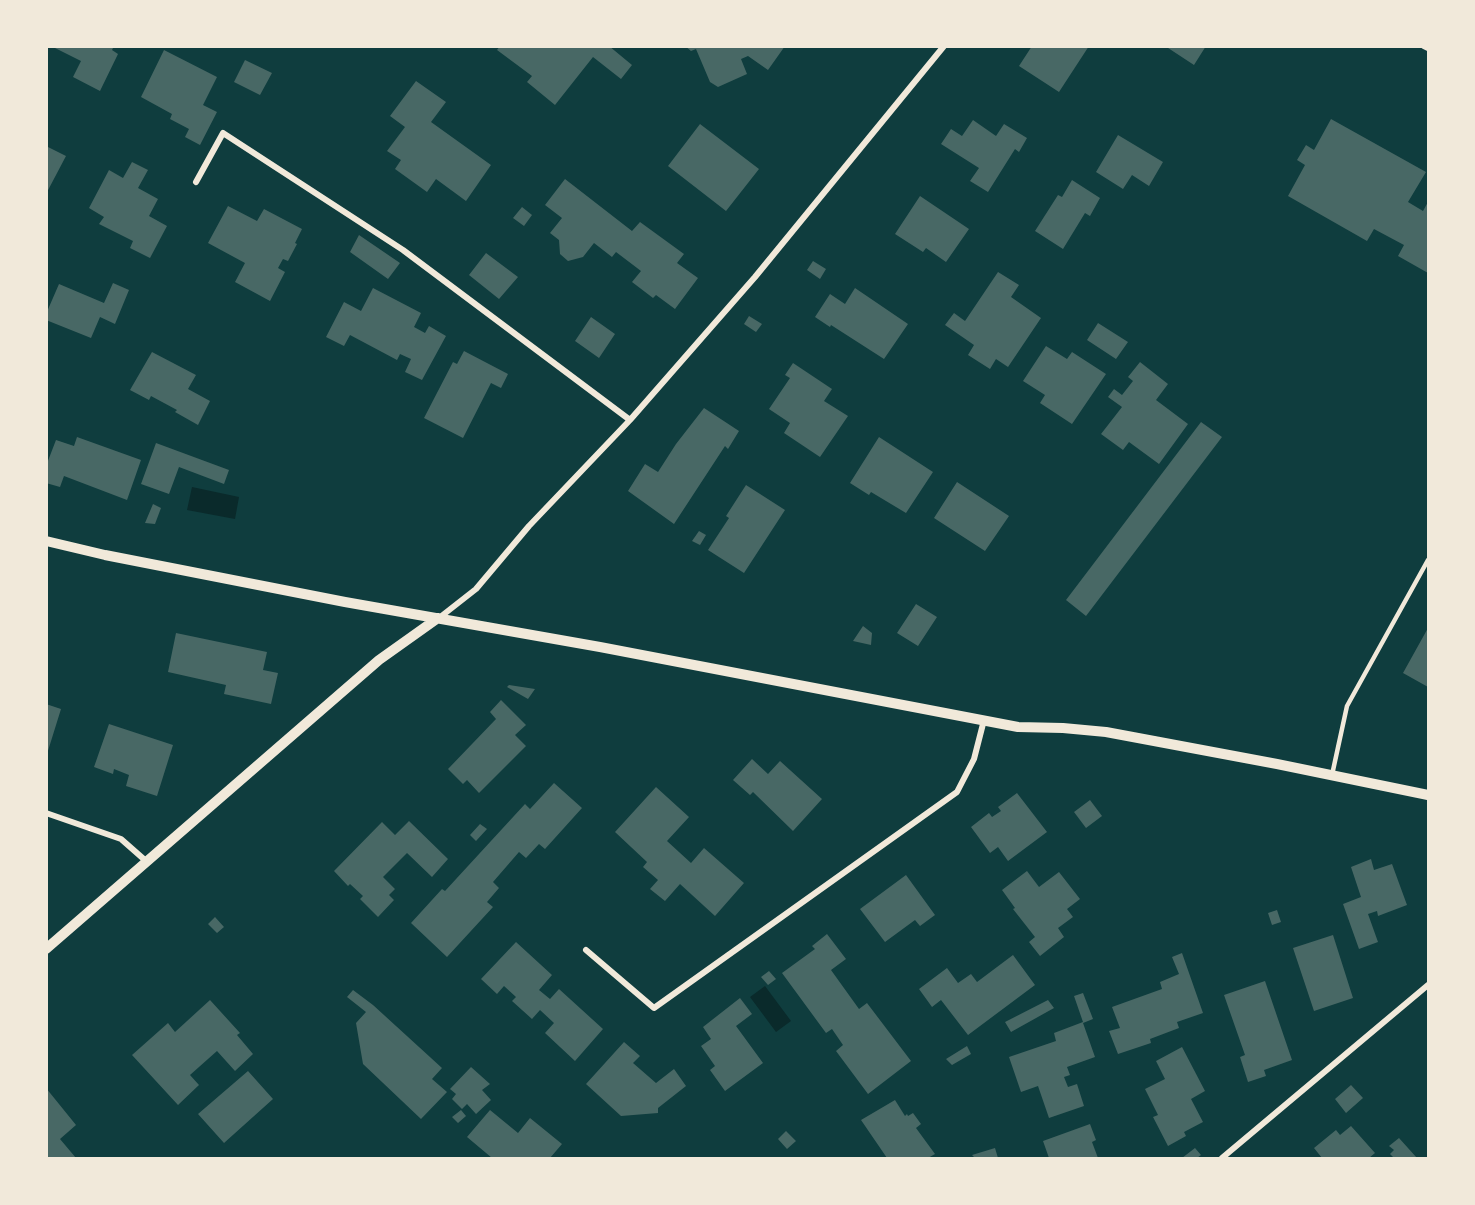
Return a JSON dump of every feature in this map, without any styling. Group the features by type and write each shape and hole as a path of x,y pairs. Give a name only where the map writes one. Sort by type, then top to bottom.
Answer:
{"street":[{"path":"46,949 379,660 476,589 529,526 630,420 755,277 944,46"},
{"path":"1424,46 1428,48"},
{"path":"196,182 223,133 403,250 630,420"},
{"path":"46,541 105,555 1018,727 1106,732 1428,795"},
{"path":"586,950 654,1008 957,792 974,759 984,720"},
{"path":"46,813 121,839 146,861"},
{"path":"1222,1158 1428,985"}],"lane":[{"path":"1332,775 1347,706 1428,560"}],"water":[{"path":"192,487 239,497 235,519 187,510"},
{"path":"765,986 791,1021 776,1032 750,997"}],"building":[{"path":"51,46 114,46 112,50 118,54 100,91 73,77 81,61"},
{"path":"500,46 609,46 632,65 621,79 593,57 555,105 527,82 532,76 497,50"},
{"path":"685,46 785,46 768,70 748,56 741,59 747,74 718,87 710,82 696,49 691,51"},
{"path":"1032,46 1089,46 1059,92 1019,66"},
{"path":"1165,46 1206,46 1194,65"},
{"path":"164,50 217,77 203,105 217,112 200,145 185,137 189,129 170,119 172,114 141,97"},
{"path":"245,60 272,73 260,95 234,82"},
{"path":"416,81 446,102 431,122 491,165 466,201 436,179 427,192 395,169 401,160 387,151 405,127 390,116"},
{"path":"1331,119 1426,172 1408,202 1423,211 1428,202 1428,273 1398,256 1404,245 1374,229 1367,241 1288,196 1305,165 1297,160 1306,145 1314,150"},
{"path":"973,120 996,136 1004,124 1027,138 1019,152 1015,149 988,192 970,181 979,168 941,144 951,129 962,136"},
{"path":"700,124 759,169 726,211 668,166"},
{"path":"1118,135 1163,162 1149,186 1132,175 1123,189 1096,172"},
{"path":"46,146 66,156 46,194"},
{"path":"132,162 148,170 138,188 158,199 149,216 167,226 150,258 130,248 133,241 99,224 104,217 89,208 109,170 123,178"},
{"path":"565,179 632,231 640,222 684,254 677,263 698,278 675,309 656,295 653,298 632,282 641,271 616,252 612,257 594,243 583,257 568,261 560,254 559,240 550,233 562,218 545,205"},
{"path":"1072,180 1100,198 1090,216 1085,213 1063,249 1035,231 1058,195 1062,197"},
{"path":"920,196 969,229 946,262 926,248 923,252 895,234"},
{"path":"228,206 257,221 264,209 302,229 288,261 283,259 278,268 285,272 270,301 235,282 245,263 208,243"},
{"path":"522,207 532,215 524,226 513,218"},
{"path":"359,235 400,263 388,279 350,252"},
{"path":"486,253 518,277 499,299 469,275"},
{"path":"813,261 826,269 820,279 807,270"},
{"path":"998,272 1019,285 1011,297 1041,318 1008,367 996,359 990,369 968,355 974,345 945,325 954,313 965,321"},
{"path":"113,283 129,290 115,324 100,317 91,338 46,320 46,314 59,284 104,303"},
{"path":"373,288 421,313 414,327 425,333 429,326 446,336 422,380 405,372 411,359 400,354 397,360 350,335 344,346 326,337 344,302 361,311"},
{"path":"855,288 908,324 884,359 815,317 830,294 845,304"},
{"path":"749,316 762,324 756,332 744,324"},
{"path":"591,317 615,334 599,358 575,341"},
{"path":"1098,323 1128,342 1116,359 1087,340"},
{"path":"1046,346 1067,359 1072,352 1106,374 1072,424 1040,403 1045,395 1023,381"},
{"path":"464,351 508,374 501,388 491,383 463,438 424,418 453,362 457,364"},
{"path":"152,352 196,375 188,389 210,401 198,425 151,396 149,400 130,390"},
{"path":"1140,362 1168,384 1156,400 1188,424 1159,464 1129,442 1123,450 1101,434 1122,407 1108,397 1114,389 1122,395 1133,381 1128,377"},
{"path":"793,363 832,389 824,401 848,416 820,457 784,433 790,423 769,409 790,378 785,375"},
{"path":"704,408 739,431 728,449 725,446 674,524 628,491 645,464 658,472"},
{"path":"1201,422 1222,437 1086,616 1066,600"},
{"path":"77,437 141,460 127,500 64,476 60,487 46,483 46,466 56,440 74,446"},
{"path":"879,437 933,472 906,513 871,492 869,495 850,483"},
{"path":"156,443 229,470 224,484 179,467 169,494 141,484"},
{"path":"957,482 1009,516 985,551 934,518"},
{"path":"746,485 785,510 744,573 708,550 729,518 726,516"},
{"path":"153,504 161,508 155,524 145,523"},
{"path":"699,531 706,535 700,545 692,541"},
{"path":"916,604 937,617 918,646 897,633"},
{"path":"863,626 872,633 871,645 853,641"},
{"path":"1428,628 1428,687 1403,673"},
{"path":"176,633 267,652 263,670 278,673 271,704 224,694 226,685 168,672"},
{"path":"509,685 535,689 528,699 507,687"},
{"path":"501,700 526,725 515,735 526,746 479,793 467,780 463,784 448,769 496,719 490,712"},
{"path":"46,704 61,709 47,754 46,754"},
{"path":"109,724 173,745 157,796 126,786 129,775 114,769 113,774 94,767"},
{"path":"752,759 768,774 780,761 822,799 793,831 753,792 750,795 733,780"},
{"path":"554,783 582,808 545,849 539,844 526,858 519,852 493,882 499,888 487,902 493,907 447,957 411,923 442,889 445,891 525,804 530,809"},
{"path":"656,787 689,817 667,841 691,863 704,848 744,883 715,916 680,884 665,901 650,889 658,880 643,867 647,862 615,832"},
{"path":"1017,793 1047,832 1008,861 998,847 990,853 971,827 989,813 992,817 1001,811 998,807"},
{"path":"1090,800 1102,816 1086,828 1074,812"},
{"path":"409,821 448,859 432,877 407,853 383,877 395,889 389,895 394,900 378,917 360,899 363,896 350,884 348,886 334,871 382,822 395,835"},
{"path":"480,824 487,829 476,841 470,835"},
{"path":"1371,859 1374,870 1392,864 1407,905 1378,916 1377,911 1368,914 1378,942 1359,949 1343,904 1361,897 1351,867"},
{"path":"1027,871 1039,887 1059,872 1080,899 1067,909 1073,917 1058,928 1064,937 1040,956 1029,942 1035,937 1013,909 1015,908 1002,890"},
{"path":"906,875 935,915 920,926 915,920 885,942 860,909"},
{"path":"1277,910 1281,922 1272,925 1268,913"},
{"path":"215,917 224,927 217,933 208,924"},
{"path":"827,934 846,959 831,970 859,1009 867,1003 911,1061 868,1094 836,1051 843,1045 832,1029 826,1033 782,973 815,949 812,946"},
{"path":"1333,935 1353,998 1314,1011 1293,948"},
{"path":"516,942 552,975 539,990 550,999 559,989 603,1029 575,1061 545,1033 554,1023 540,1010 532,1019 512,1001 516,997 504,986 497,994 481,979"},
{"path":"1182,953 1203,1013 1177,1022 1179,1028 1150,1039 1151,1043 1118,1054 1109,1031 1120,1028 1112,1007 1162,989 1160,982 1179,974 1172,957"},
{"path":"1013,955 1035,985 968,1035 941,1000 932,1007 919,989 947,968 958,983 971,974 977,982"},
{"path":"769,971 776,979 768,985 761,977"},
{"path":"1265,981 1292,1060 1264,1070 1266,1076 1248,1082 1240,1057 1245,1055 1224,995"},
{"path":"353,990 373,1005 442,1068 432,1079 447,1092 421,1119 363,1064 356,1023 366,1012 347,997"},
{"path":"1083,993 1093,1019 1083,1023 1095,1057 1067,1067 1070,1075 1064,1077 1068,1087 1077,1084 1084,1106 1049,1118 1038,1086 1021,1092 1009,1057 1056,1041 1054,1033 1083,1022 1074,996"},
{"path":"740,998 752,1014 736,1026 763,1063 725,1091 710,1070 715,1066 701,1046 711,1039 703,1027"},
{"path":"210,1000 240,1033 237,1035 253,1054 235,1071 217,1051 190,1075 199,1085 178,1105 132,1055 168,1023 175,1032"},
{"path":"1048,1000 1054,1008 1011,1032 1005,1022"},
{"path":"624,1042 640,1056 633,1063 656,1083 674,1069 686,1086 658,1108 658,1113 621,1116 586,1084"},
{"path":"967,1046 971,1054 952,1065 946,1059"},
{"path":"1182,1047 1205,1091 1191,1099 1203,1122 1184,1132 1186,1136 1168,1146 1153,1117 1158,1115 1145,1089 1165,1079 1156,1061"},
{"path":"471,1067 490,1084 482,1090 491,1100 476,1114 467,1104 462,1109 452,1099 456,1094 450,1089"},
{"path":"248,1071 273,1099 224,1143 198,1114"},
{"path":"1351,1085 1363,1098 1346,1113 1335,1099"},
{"path":"46,1088 76,1125 60,1139 76,1158 46,1158"},
{"path":"895,1100 905,1116 913,1113 921,1124 916,1128 935,1154 928,1158 887,1158 861,1120"},
{"path":"461,1110 466,1116 458,1123 452,1117"},
{"path":"490,1110 518,1133 530,1118 562,1144 550,1158 492,1158 467,1137"},
{"path":"1090,1124 1096,1140 1092,1142 1098,1158 1049,1158 1043,1141"},
{"path":"1351,1126 1375,1153 1369,1158 1322,1158 1314,1148 1336,1130 1340,1135"},
{"path":"786,1131 796,1141 787,1149 778,1139"},
{"path":"1399,1138 1417,1158 1394,1158 1390,1154 1394,1150 1389,1146"},
{"path":"995,1148 998,1158 975,1158 972,1155"},
{"path":"1195,1148 1201,1155 1197,1158 1182,1158"}]}
